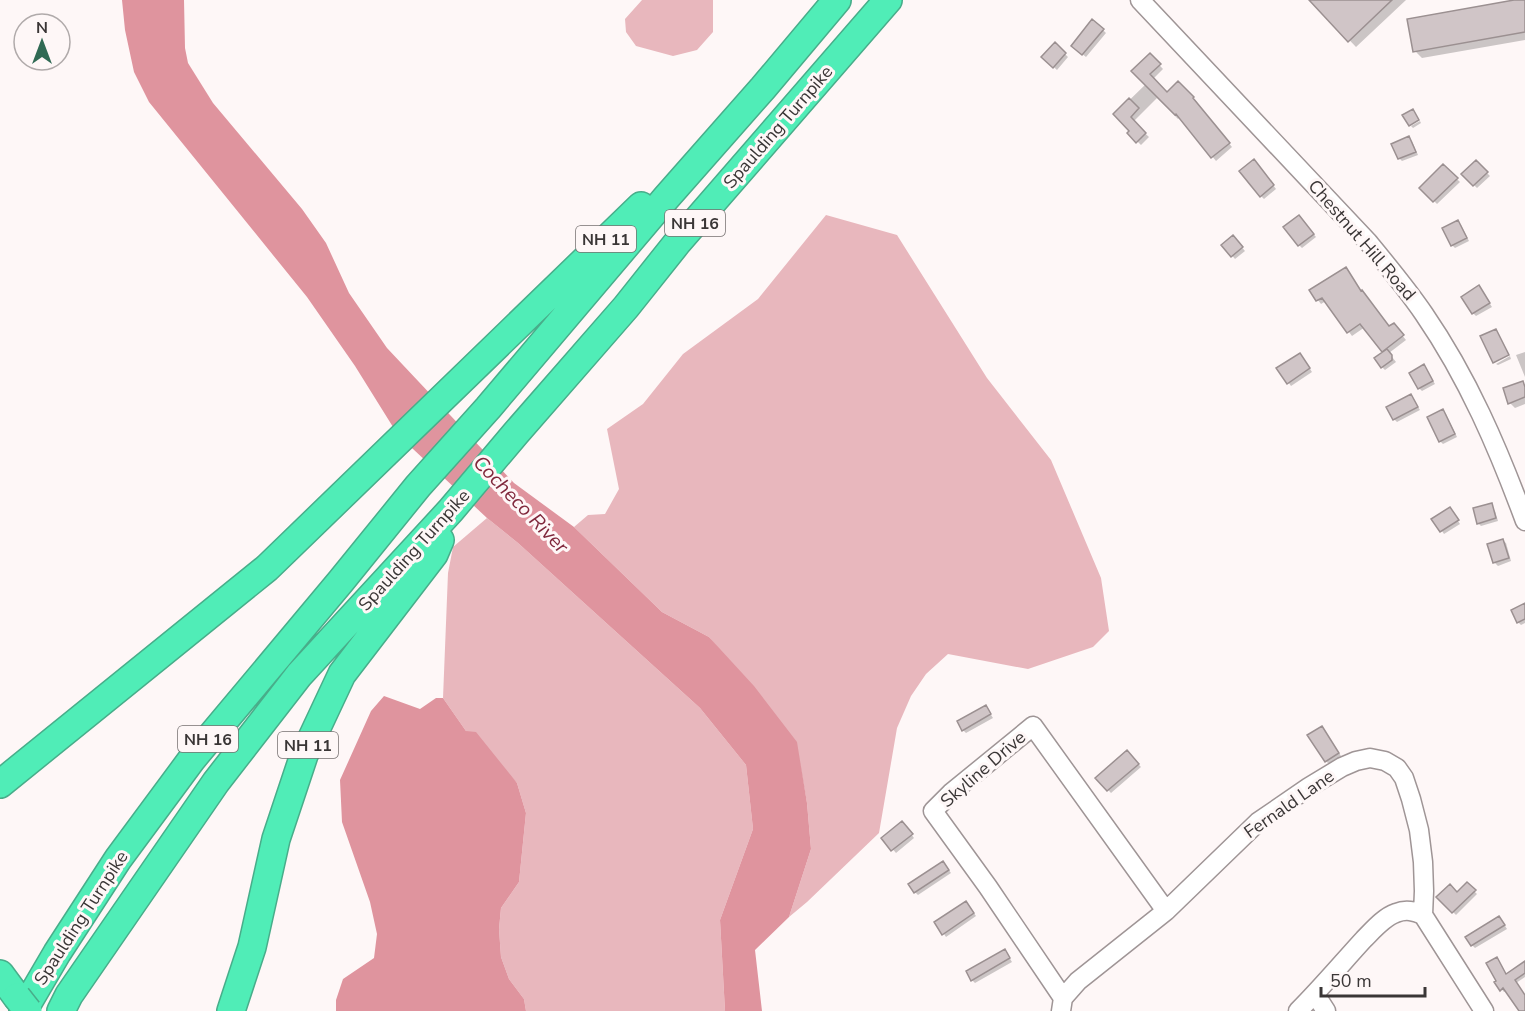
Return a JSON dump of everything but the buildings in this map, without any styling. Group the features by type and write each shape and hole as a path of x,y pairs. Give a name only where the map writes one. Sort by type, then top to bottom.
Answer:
{"highway":[{"name":"Spaulding Turnpike","path":"23,1006 118,859 192,759 418,486 488,408 837,0"},
{"name":"Spaulding Turnpike","path":"61,1011 69,995 216,782 299,675 451,510 881,7"},
{"name":"NH 11","path":"0,784 267,568 763,88"},
{"name":"NH 11","path":"231,1011 252,947 276,839 304,755 342,674 435,554 451,510"},
{"path":"239,1011 247,964"},
{"path":"0,974 23,1006"}],"street":[{"name":"Chestnut Hill Road","path":"1140,0 1368,242 1424,313 1462,376 1484,419 1525,521"},
{"name":"Skyline Drive","path":"1062,1004 988,887 933,811 951,793 1033,726 1166,911"},
{"name":"Fernald Lane","path":"1062,1004 1078,981 1166,911 1258,822 1342,767 1370,758 1385,761 1397,768 1408,788 1419,830 1423,862 1423,915"},
{"path":"1298,1011 1385,919 1394,913 1413,911 1423,915 1484,1011"},
{"path":"1315,994 1326,1011"}],"shaded area":[{"path":"642,0 713,0 713,32 697,50 673,56 636,46 626,32 625,19"},
{"path":"826,215 897,235 987,378 1051,460 1101,578 1109,631 1093,647 1028,669 948,654 926,674 911,696 897,728 879,833 789,917 811,849 807,803 796,742 709,637 662,612 574,527 588,515 605,514 619,489 607,429 643,404 683,354 758,299"},
{"path":"487,518 518,543 700,708 746,765 753,829 720,920 725,1011 526,1011 524,999 509,979 501,957 499,929 501,908 519,882 526,813 517,783 466,731 443,698 448,573 453,547"}],"water":[{"name":"Cocheco River","path":"122,0 184,0 185,48 188,63 213,103 302,209 326,243 349,293 387,348 514,483 574,527 662,612 709,637 754,686 797,742 807,803 811,849 789,917 755,950 762,1011 725,1011 720,920 753,829 746,765 700,708 518,543 487,518 398,435 355,366 307,297 149,102 134,72 125,30"},
{"path":"384,696 420,709 436,698 443,698 466,731 476,732 517,783 526,813 519,882 501,908 499,929 501,957 509,979 524,999 526,1011 336,1011 336,1000 343,979 374,958 377,934 370,902 342,822 340,780 371,711"}]}
